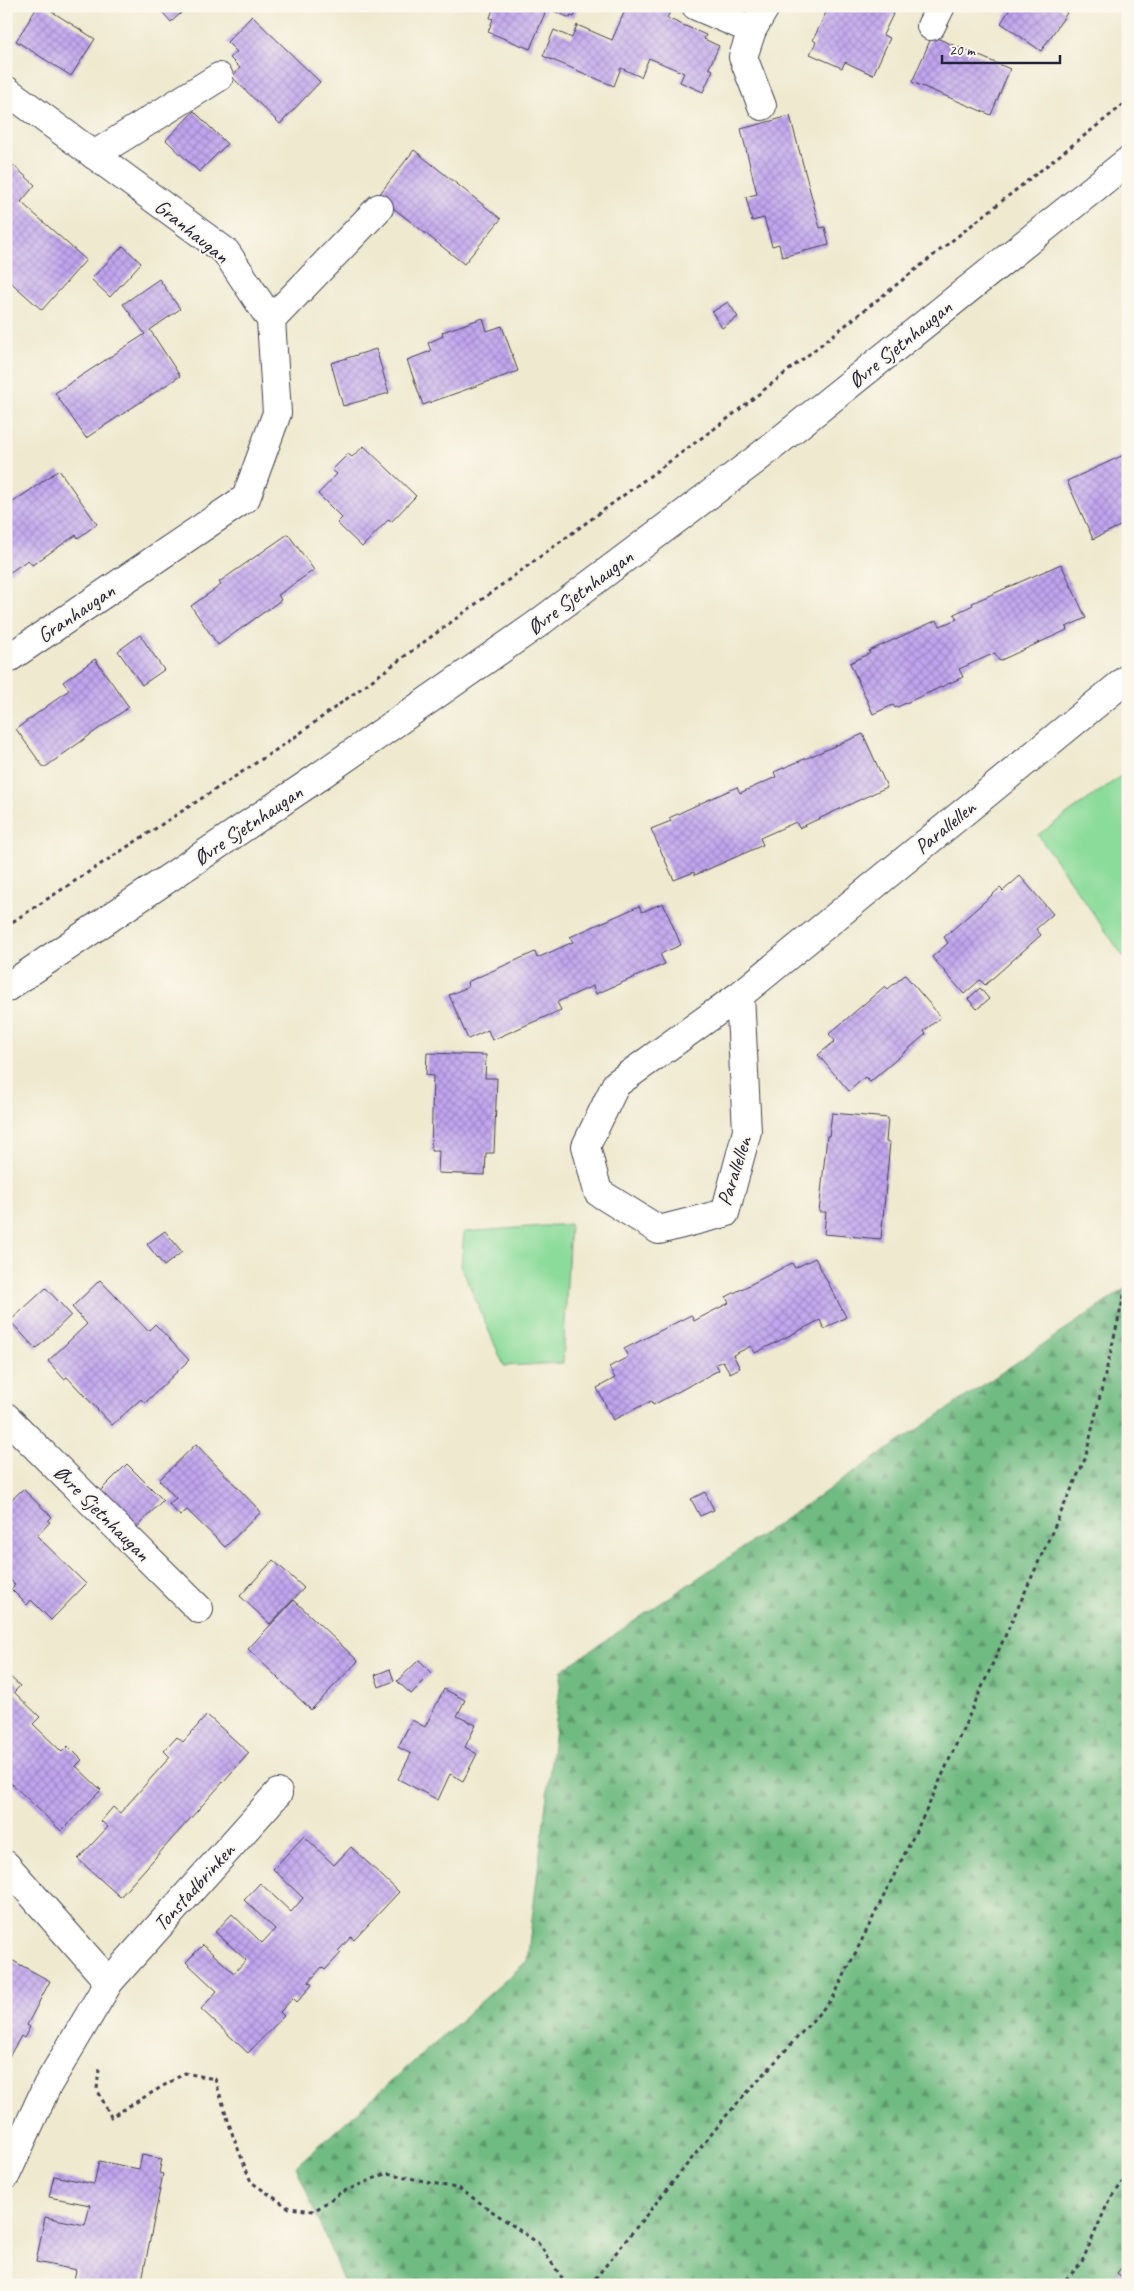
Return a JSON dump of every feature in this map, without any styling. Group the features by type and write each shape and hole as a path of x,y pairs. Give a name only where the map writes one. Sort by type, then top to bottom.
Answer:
{"street":[{"path":"696,6 752,30"},
{"path":"762,106 742,57 752,30 766,6"},
{"path":"94,154 218,77"},
{"name":"Granhaugan","path":"6,90 226,252 271,320 277,413 246,498 6,660"},
{"name":"Øvre Sjetnhaugan","path":"6,988 308,784 536,625 754,461 1128,161"},
{"path":"271,320 379,208"},
{"name":"Parallellen","path":"740,995 747,1131 725,1213 659,1230 598,1192 586,1146 616,1084 740,995 1128,678"},
{"name":"Øvre Sjetnhaugan","path":"6,1417 198,1609"},
{"name":"Tonstadbrinken","path":"6,2175 47,2086 109,1982 278,1793"},
{"path":"6,1865 109,1982"}],"path":[{"path":"6,926 288,742 718,426 1128,101"},
{"path":"590,2285 726,2116 833,1998 927,1809 1085,1459 1128,1279"},
{"path":"100,2060 97,2089 111,2117 185,2072 215,2079 233,2136 252,2182 289,2208 314,2211 340,2193 387,2173 460,2190 538,2243 567,2285"},
{"path":"1060,2285 1081,2264 1107,2205 1128,2174"}],"green space":[{"path":"1128,771 1128,963 1038,835"},
{"path":"570,1224 563,1363 504,1366 461,1266 464,1232"},
{"path":"1128,1287 1128,2285 345,2285 296,2166 527,1961 562,1670"}],"building":[{"path":"38,6 43,6 95,39 71,76 16,41"},
{"path":"157,6 189,6 171,22"},
{"path":"494,6 579,6 574,17 571,16 570,18 547,8 530,49 488,32 493,19 490,18"},
{"path":"627,6 657,6 670,12 667,18 706,35 704,39 719,46 709,68 713,70 703,92 680,82 684,73 649,58 641,77 621,68 614,86 543,56 554,30 572,38 577,25 612,40"},
{"path":"829,6 897,6 883,35 890,38 873,75 845,62 842,68 810,54 816,42 813,40"},
{"path":"1012,6 1057,6 1067,13 1041,51 1001,23"},
{"path":"252,16 320,82 280,124 232,77 240,68 230,58 237,52 227,42"},
{"path":"932,36 1010,69 991,115 912,82"},
{"path":"194,111 227,144 199,172 166,140"},
{"path":"790,116 820,228 825,227 829,245 782,257 779,244 772,246 764,218 752,221 746,197 757,194 741,129"},
{"path":"414,150 501,219 464,264 378,196"},
{"path":"13,165 35,185 21,202 86,260 42,310 6,278 6,173"},
{"path":"123,246 141,263 110,297 91,279"},
{"path":"159,279 180,309 150,330 180,376 86,438 55,393 145,334 123,304"},
{"path":"728,302 738,317 722,328 712,312"},
{"path":"483,318 487,331 502,326 518,371 423,405 407,360 431,351 428,343 443,336 442,332"},
{"path":"376,349 389,393 343,406 331,363"},
{"path":"364,446 416,496 391,522 389,519 362,547 337,523 342,518 318,494 337,474 332,470 348,454 352,457"},
{"path":"1128,453 1128,522 1093,539 1067,481"},
{"path":"59,470 97,524 78,538 76,535 32,565 28,560 6,575 6,507"},
{"path":"288,534 314,570 278,595 281,600 218,645 191,606 221,585 219,582"},
{"path":"1061,564 1086,618 1066,627 1067,630 999,661 995,653 959,669 963,677 895,708 893,705 873,714 850,663 870,653 869,651 937,620 940,626 957,619 954,614 973,605 972,603"},
{"path":"140,635 164,670 142,685 118,651"},
{"path":"95,659 129,707 44,768 16,729 69,690 63,682"},
{"path":"863,734 887,787 799,828 796,822 760,838 763,845 695,875 694,872 674,880 651,829 671,821 669,818 737,787 740,793 776,777 774,772"},
{"path":"1020,876 1053,914 1036,929 1041,935 985,985 980,980 964,994 932,957 948,943 944,937 1000,888 1003,891"},
{"path":"663,903 681,945 660,954 665,964 596,994 593,986 557,1002 561,1010 492,1040 488,1030 468,1039 449,995 468,987 467,982 535,952 537,958 553,951 573,942 570,937 639,906 642,912"},
{"path":"905,975 941,1017 924,1031 926,1034 870,1082 865,1077 849,1091 818,1055 835,1041 829,1034 885,986 888,989"},
{"path":"980,988 989,999 977,1009 968,999"},
{"path":"427,1053 486,1055 485,1078 497,1078 494,1153 486,1153 485,1175 438,1173 439,1151 431,1151 433,1076 426,1075"},
{"path":"832,1113 888,1118 886,1142 890,1142 881,1239 824,1234 826,1212 819,1212 827,1136 829,1136"},
{"path":"165,1231 182,1252 164,1266 147,1244"},
{"path":"815,1258 846,1317 824,1329 820,1320 755,1353 751,1346 733,1355 740,1368 730,1373 723,1361 716,1364 719,1370 653,1405 651,1401 613,1420 597,1388 615,1378 609,1367 628,1357 624,1349 691,1315 694,1321 729,1303 726,1297 792,1263 795,1268"},
{"path":"100,1280 148,1331 155,1324 189,1360 145,1403 141,1399 112,1425 67,1377 64,1379 48,1361 87,1324 72,1307"},
{"path":"46,1288 71,1315 36,1349 10,1321"},
{"path":"196,1444 261,1512 225,1547 187,1510 180,1516 169,1504 176,1498 159,1480"},
{"path":"127,1464 163,1500 134,1530 97,1494"},
{"path":"23,1489 52,1517 48,1521 50,1522 37,1536 86,1584 51,1620 31,1600 27,1605 11,1589 15,1585 10,1579 6,1584 6,1505"},
{"path":"705,1492 714,1510 700,1516 691,1499"},
{"path":"273,1560 304,1588 270,1624 240,1596"},
{"path":"294,1600 358,1661 311,1710 248,1649"},
{"path":"419,1660 432,1673 411,1694 397,1681"},
{"path":"390,1669 394,1681 379,1687 375,1675"},
{"path":"6,1673 20,1686 14,1692 40,1717 33,1724 62,1752 68,1746 82,1760 76,1766 101,1790 61,1831 6,1778"},
{"path":"444,1689 465,1700 457,1716 476,1725 465,1747 477,1754 463,1781 450,1774 438,1800 398,1779 411,1754 398,1747 412,1720 425,1727"},
{"path":"207,1715 249,1753 120,1897 78,1859 108,1827 101,1821 113,1807 120,1813 170,1757 164,1751 177,1737 183,1742"},
{"path":"304,1836 334,1865 351,1847 399,1892 354,1940 351,1937 338,1951 341,1953 325,1970 322,1967 309,1982 312,1985 297,2002 293,1998 280,2012 284,2016 248,2053 201,2009 217,1991 186,1962 203,1945 234,1973 246,1960 215,1932 232,1914 262,1943 275,1929 244,1900 260,1883 291,1912 303,1898 273,1869"},
{"path":"6,1957 50,1981 27,2025 30,2027 24,2038 21,2036 6,2062"},
{"path":"142,2155 162,2159 159,2173 163,2174 141,2285 73,2285 76,2270 36,2262 45,2217 85,2225 90,2205 49,2197 54,2176 94,2184 99,2161 139,2169"},
{"path":"1128,2260 1128,2282 1117,2273"}]}
